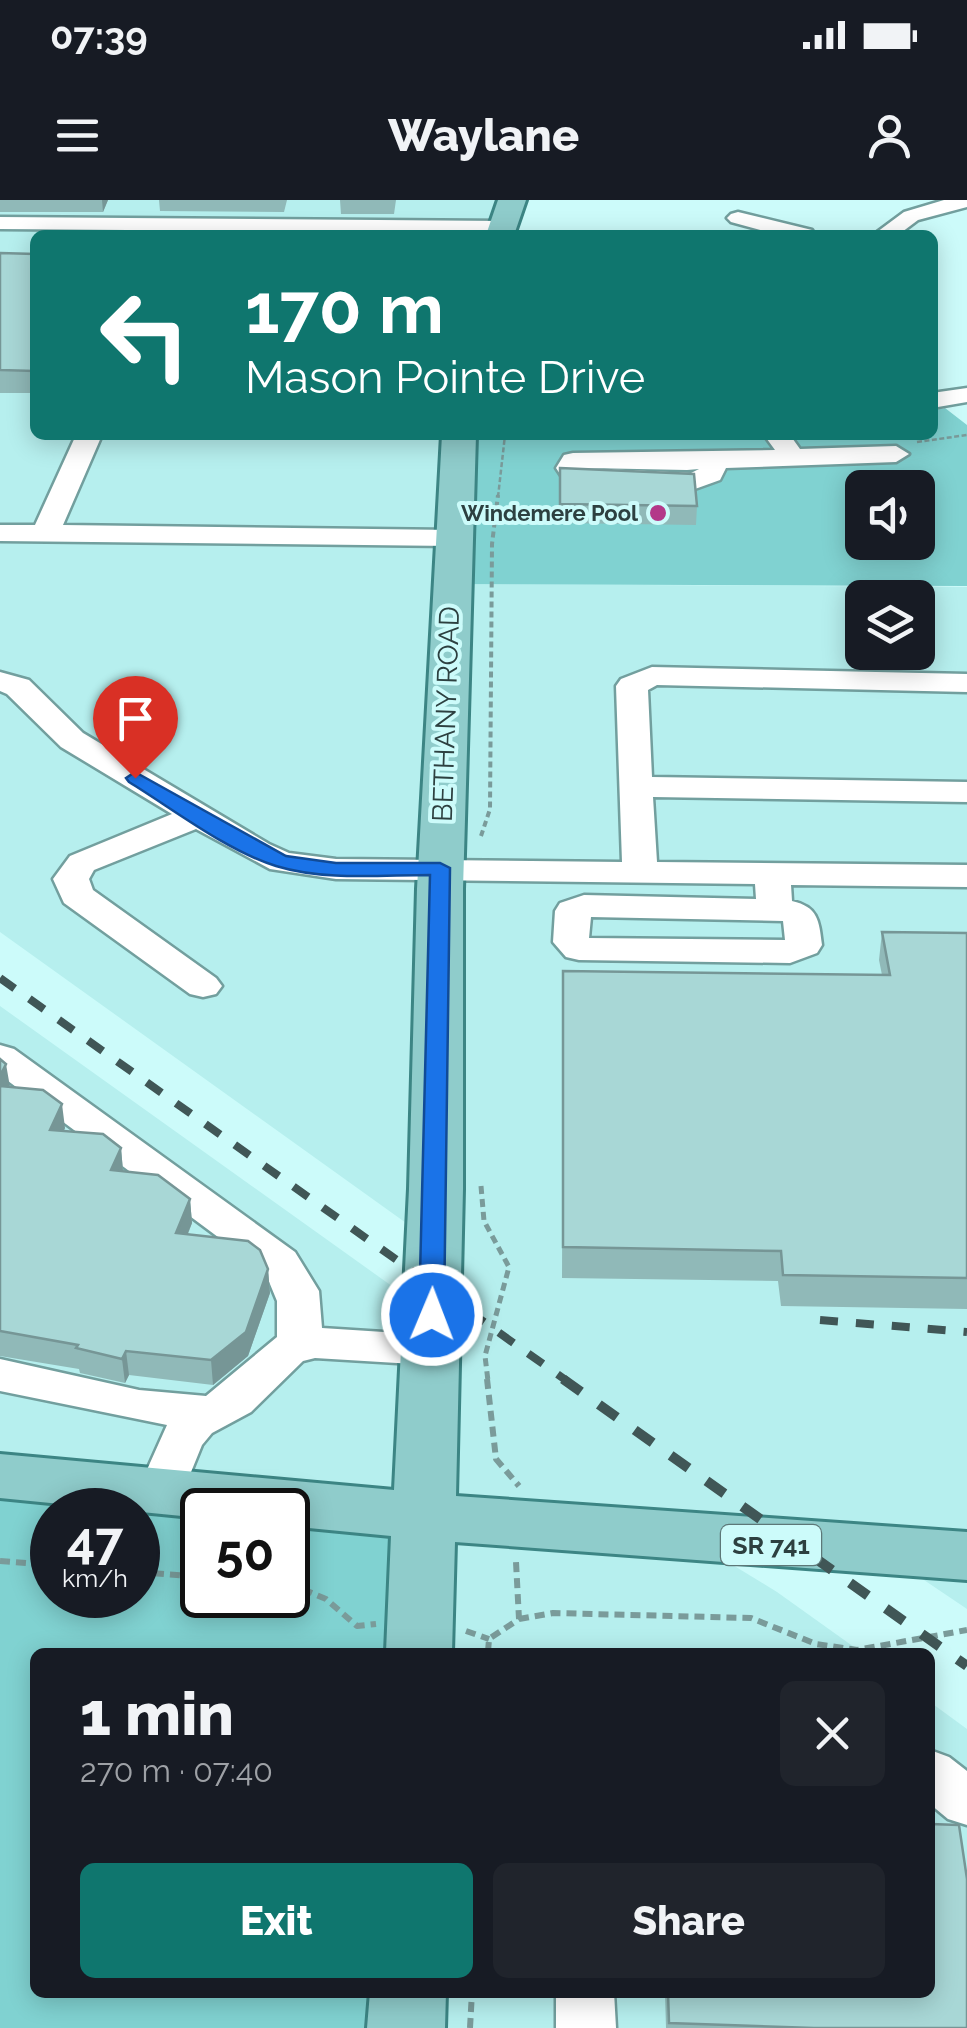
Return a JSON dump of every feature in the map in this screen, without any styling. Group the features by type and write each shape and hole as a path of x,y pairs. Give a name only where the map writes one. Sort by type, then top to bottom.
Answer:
{"main road":[{"name":"BETHANY ROAD","path":"423,1636 430,1350 460,869 452,538 458,440"},
{"name":"SR 741","path":"0,1476 424,1518 967,1556"},
{"path":"406,2028 408,1998"}],"street":[{"path":"130,224 140,200"},
{"path":"316,226 322,200"},
{"path":"891,230 911,216 967,200"},
{"path":"738,218 785,230"},
{"path":"0,223 316,226 505,221"},
{"path":"938,400 967,395"},
{"path":"938,409 967,404"},
{"path":"45,534 86,440"},
{"path":"714,461 785,446 905,448"},
{"path":"0,533 452,538"},
{"path":"640,871 632,686 652,676 967,683"},
{"path":"9,684 72,740 282,862 336,869 967,876"},
{"path":"636,787 967,792"},
{"path":"198,816 82,863 71,880 77,895 204,986"},
{"path":"772,873 775,910"},
{"path":"584,906 775,910 791,911 800,917 804,945 790,952 579,949 572,942 573,911 584,906"},
{"path":"0,1057 280,1262 295,1277 302,1314 298,1347"},
{"path":"161,1492 182,1439 196,1422 235,1402 288,1349 316,1344 430,1350"},
{"path":"0,1375 139,1406 212,1414"},
{"path":"935,1776 967,1802"},
{"path":"585,1998 586,2028"}],"path":[{"path":"905,448 967,435"},
{"path":"460,869 479,841 490,809 492,544 505,440"},
{"path":"480,1169 484,1220 509,1267 486,1356 496,1458 520,1486 518,1500"},
{"path":"0,1562 30,1564"},
{"path":"310,1592 347,1613 358,1626 423,1636 489,1639 519,1619 553,1613 751,1618 816,1644 843,1648"},
{"path":"516,1601 519,1619"},
{"path":"868,1648 967,1630"},
{"path":"488,1648 489,1639"},
{"path":"470,2028 472,1998"}],"shaded area":[{"path":"0,200 512,200 502,230 30,230 30,440 459,440 451,584 845,586 845,670 935,670 935,587 967,587 967,1609 881,1551 695,1542 777,1592 855,1648 419,1648 423,1518 310,1507 310,1488 180,1488 180,1494 160,1492 160,1488 0,1476 0,1006 431,1314 434,1243 0,932"},
{"name":"Windemere Pool","path":"945,408 967,425 967,586 935,586 935,580 845,580 845,586 451,584 459,440 938,440 938,409"},
{"path":"0,1476 121,1488 30,1488 30,1618 160,1618 160,1492 180,1494 180,1618 310,1618 310,1507 423,1518 419,1648 30,1648 30,1998 407,1998 406,2028 0,2028"},
{"path":"935,1706 967,1729 967,2028 406,2028 408,1998 935,1998"}],"building":[{"path":"0,253 30,254 30,371 0,370"},
{"path":"560,468 694,474 697,506 560,504"},
{"path":"882,932 967,933 967,1278 783,1275 781,1251 563,1247 563,971 890,975"},
{"path":"0,1086 43,1090 62,1104 50,1130 103,1134 121,1148 111,1170 158,1175 190,1199 176,1233 248,1241 260,1250 268,1269 246,1332 211,1360 126,1351 122,1359 76,1348 78,1345 0,1331"},
{"path":"935,1824 959,1825 967,1879 967,2028 669,2023 668,1998 935,1998"}],"railway":[{"path":"0,978 567,1381"},
{"path":"820,1320 967,1332"},
{"path":"563,1379 967,1666"}],"place":[{"name":"Windemere Pool","path":"658,513"}],"route":[{"path":"135,778 282,862 336,869 440,868 432,1315"}]}
